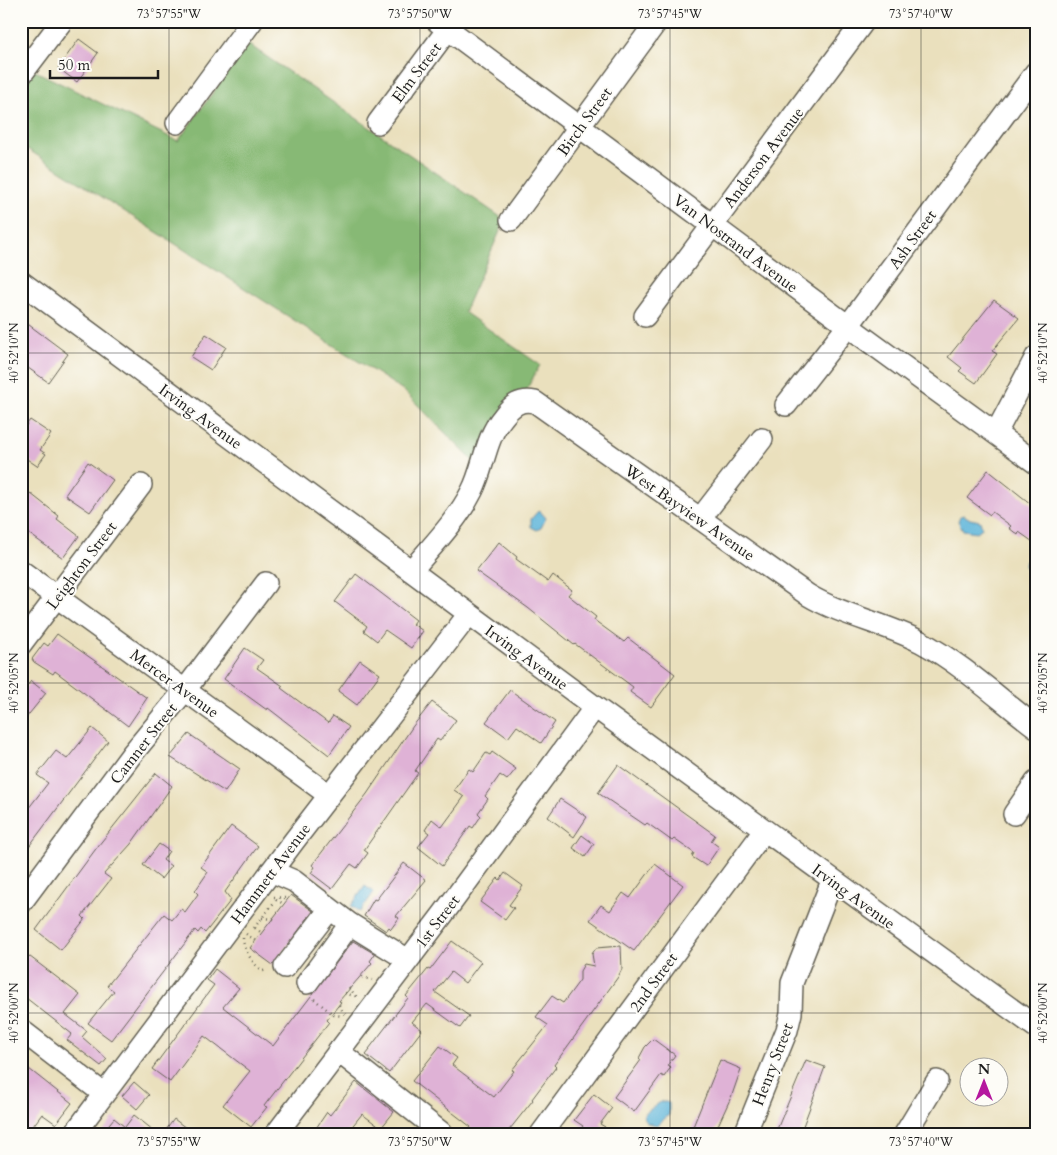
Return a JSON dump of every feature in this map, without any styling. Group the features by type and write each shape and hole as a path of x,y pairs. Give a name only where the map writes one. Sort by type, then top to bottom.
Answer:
{"street":[{"path":"21,75 62,21"},
{"path":"177,123 252,21"},
{"name":"Birch Street","path":"511,220 658,21"},
{"name":"Anderson Avenue","path":"645,316 864,21"},
{"name":"Van Nostrand Avenue","path":"446,24 579,127 712,226 1036,463"},
{"name":"Elm Street","path":"378,123 446,24"},
{"name":"Ash Street","path":"786,405 848,326 1036,72"},
{"name":"Irving Avenue","path":"21,282 832,881 1036,1027"},
{"path":"996,433 1036,357"},
{"name":"West Bayview Avenue","path":"412,571 458,513 472,492 492,434 501,419 511,407 526,400 535,402 821,603 922,643 1036,727"},
{"path":"700,519 762,439"},
{"name":"Leighton Street","path":"21,644 141,485"},
{"name":"Mercer Avenue","path":"21,571 329,795"},
{"name":"Camner Street","path":"21,903 132,754 185,690 266,583"},
{"name":"Hammett Avenue","path":"74,1134 271,871 469,614"},
{"name":"1st Street","path":"276,1134 408,960 595,707"},
{"path":"1014,814 1036,782"},
{"name":"2nd Street","path":"540,1134 764,830"},
{"path":"271,871 294,881 350,924 408,960"},
{"name":"Henry Street","path":"745,1134 788,1030 791,1013 792,983 832,881"},
{"path":"285,967 330,909"},
{"path":"307,982 350,924"},
{"path":"21,1030 104,1094"},
{"path":"338,1052 443,1134"},
{"path":"905,1134 938,1081"}],"path":[{"path":"272,897 288,898"},
{"path":"254,928 276,900"},
{"path":"246,934 256,940"},
{"path":"349,988 358,998"},
{"path":"339,1005 344,1011 345,1016"}],"green space":[{"path":"248,44 505,220 464,312 540,365 482,470 403,390 21,145 21,64 178,141"}],"water":[{"path":"539,510 546,518 541,528 537,530 531,527 531,519"},
{"path":"964,515 970,519 980,521 982,528 977,532 963,530 958,521 960,516"},
{"path":"1026,561 1036,561 1036,575 1025,567"},
{"path":"365,886 374,892 360,912 351,906"},
{"path":"662,1101 669,1103 669,1115 657,1125 647,1123 644,1114"}],"building":[{"path":"79,39 98,53 77,82 58,68"},
{"path":"994,300 1019,318 992,351 997,354 976,383 959,371 962,368 948,357"},
{"path":"21,319 68,354 48,382 21,363"},
{"path":"206,334 226,347 211,370 191,357"},
{"path":"30,420 51,434 40,450 46,454 37,466 21,455 21,432"},
{"path":"88,462 113,480 90,512 65,495"},
{"path":"988,470 1036,508 1036,544 1019,532 1018,535 1009,528 1011,526 992,512 990,515 967,498"},
{"path":"21,486 59,516 57,519 79,536 63,558 21,528"},
{"path":"499,542 517,557 516,559 548,582 553,575 572,590 568,595 596,617 594,620 624,642 628,638 675,674 651,707 630,692 633,687 476,571"},
{"path":"356,574 416,620 413,624 423,631 411,648 385,630 377,641 364,631 367,626 335,602"},
{"path":"57,634 147,698 128,726 55,671 53,674 34,662 32,659 44,643 48,646"},
{"path":"245,648 263,660 257,668 283,686 281,688 328,723 333,716 349,727 329,755 268,708 267,710 224,679"},
{"path":"360,660 380,674 357,705 338,691"},
{"path":"31,681 46,693 21,724 21,693"},
{"path":"510,690 555,722 541,743 517,726 508,738 486,722"},
{"path":"432,702 456,720 440,741 437,739 415,771 418,773 364,850 368,853 357,868 351,864 332,889 311,873 315,867 312,865 367,794 413,726"},
{"path":"92,728 108,741 21,857 21,818 48,783 37,775 56,751 67,759"},
{"path":"189,734 240,769 225,792 170,757"},
{"path":"492,752 516,769 507,780 500,775 485,796 488,799 478,813 481,816 473,828 470,826 442,866 418,847 429,833 425,830 432,819 442,827 464,797 454,790 469,769 473,772 486,753 490,755"},
{"path":"618,765 715,835 711,841 719,847 706,866 692,857 694,853 674,839 672,841 647,823 645,825 598,793"},
{"path":"156,773 172,786 131,844 104,874 111,879 82,916 85,919 61,950 36,930 98,846"},
{"path":"560,799 587,817 574,837 548,817"},
{"path":"231,826 258,846 225,892 231,900 205,933 201,929 198,933 195,930 111,1040 88,1023 114,991 107,986 164,914 172,920 181,909 185,912 198,894 195,891 208,872 201,867"},
{"path":"582,835 594,844 585,857 573,848"},
{"path":"159,844 169,851 163,860 171,866 161,879 143,865"},
{"path":"404,863 426,880 396,916 399,918 391,929 389,927 386,931 364,916 374,899 376,900"},
{"path":"655,864 683,885 634,951 590,920 601,905 610,911 623,893 630,898"},
{"path":"505,873 523,886 509,905 514,908 505,920 480,902 498,878 500,880"},
{"path":"291,895 313,911 273,965 250,948"},
{"path":"353,941 375,954 370,961 372,963 339,1001 341,1002 327,1020 329,1022 264,1106 267,1107 251,1127 223,1105 250,1071 204,1036 170,1082 152,1069 214,985 207,980 215,969 239,988 223,1007 273,1046"},
{"path":"452,941 481,962 465,983 451,972 435,992 469,1016 460,1028 427,1004 412,1022 422,1030 389,1073 366,1055 408,998 406,996 428,969 430,970"},
{"path":"621,946 622,969 618,977 554,1065 556,1067 533,1100 506,1134 466,1134 471,1127 412,1081 440,1046 457,1058 452,1065 494,1097 514,1071 512,1070 548,1025 536,1017 552,996 563,1003 580,980 580,971 584,964 594,966 592,954 596,948"},
{"path":"21,950 80,995 65,1014 87,1031 82,1037 107,1059 101,1066 67,1040 72,1034 21,994"},
{"path":"653,1039 675,1055 668,1065 671,1067 664,1077 661,1075 634,1112 614,1097 641,1060 639,1058 645,1047"},
{"path":"720,1060 741,1069 732,1095 714,1134 690,1134"},
{"path":"806,1060 825,1067 800,1134 775,1134"},
{"path":"21,1067 27,1071 29,1069 72,1103 56,1124 42,1114 27,1134 21,1134"},
{"path":"134,1082 149,1095 137,1109 122,1096"},
{"path":"356,1082 394,1112 381,1128 362,1114 346,1134 312,1134 327,1112 330,1115"},
{"path":"594,1094 612,1108 600,1124 605,1127 600,1134 578,1134 583,1126 574,1120"},
{"path":"134,1115 158,1134 101,1134 114,1118 125,1127"},
{"path":"174,1119 194,1134 163,1134"}]}
